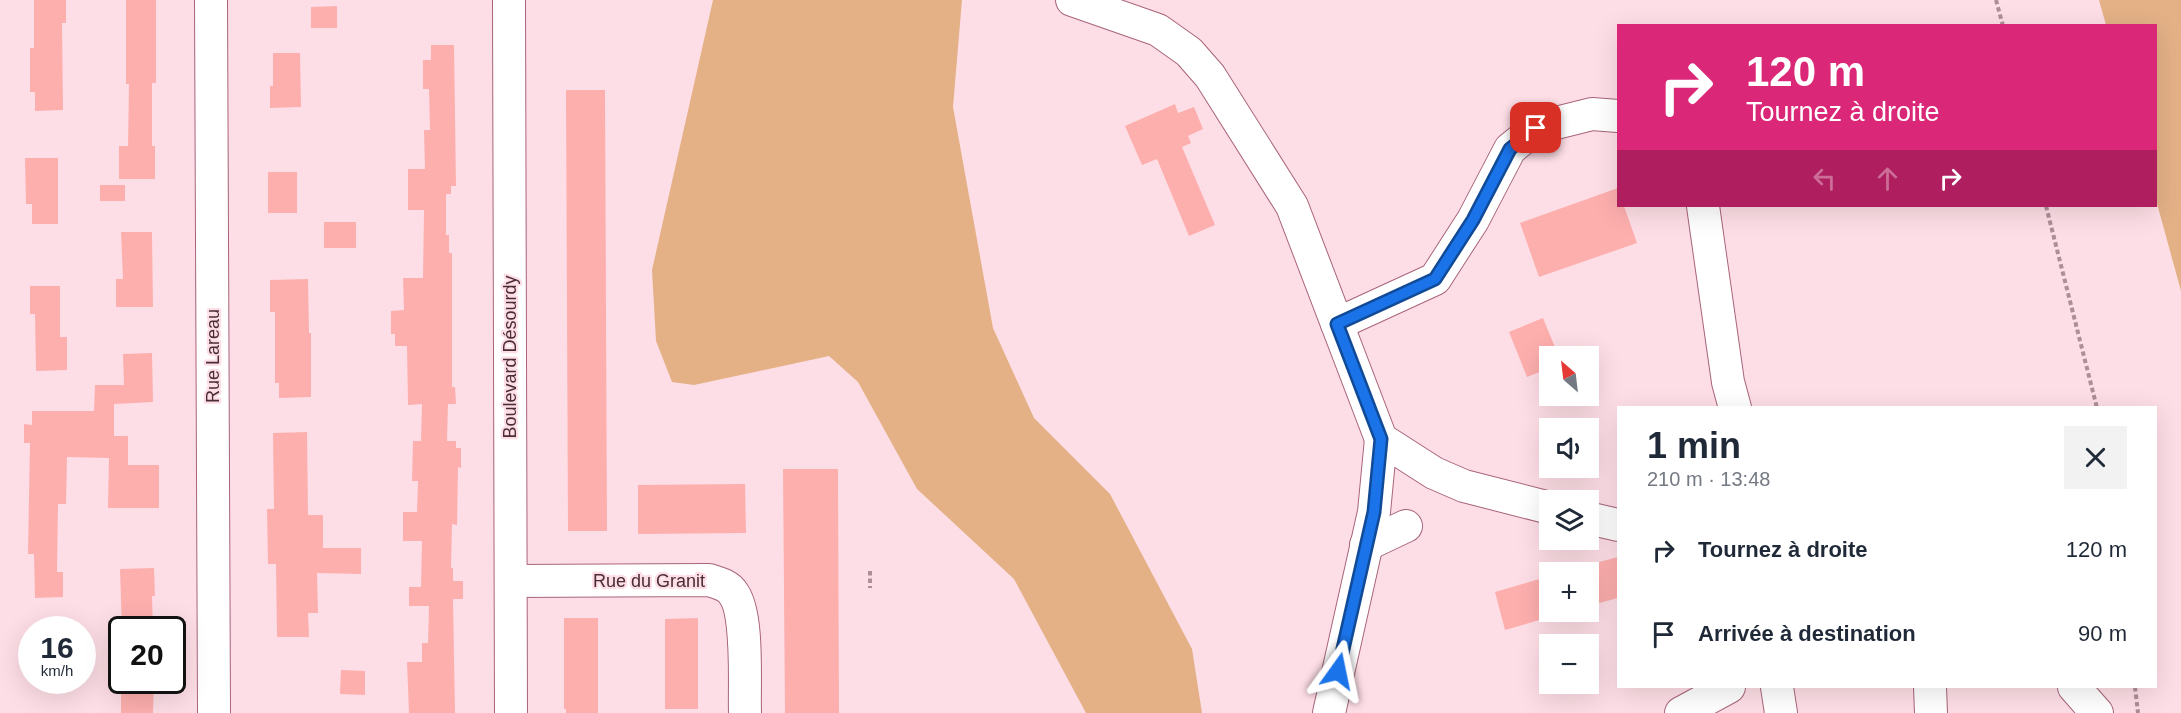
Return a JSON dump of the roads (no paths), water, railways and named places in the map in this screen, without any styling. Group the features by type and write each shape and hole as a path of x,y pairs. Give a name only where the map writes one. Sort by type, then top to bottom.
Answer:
{"street":[{"name":"Rue Lareau","path":"211,0 214,713"},
{"name":"Boulevard Désourdy","path":"509,0 512,713"},
{"path":"1072,0 1158,30 1189,52 1210,76 1292,206 1381,439 1374,512 1329,713"},
{"path":"1337,324 1435,279 1473,220 1510,149 1536,128 1592,114 1617,116"},
{"path":"1703,207 1728,382 1735,406"},
{"path":"1381,439 1434,472 1464,486 1539,505"},
{"path":"1599,521 1617,525"},
{"path":"1366,545 1406,526"},
{"name":"Rue du Granit","path":"511,581 709,580 725,585 732,591 743,616 745,713"},
{"path":"1682,713 1727,688"},
{"path":"1777,688 1781,713"},
{"path":"1930,688 1931,713"},
{"path":"2075,688 2097,713"}]}
